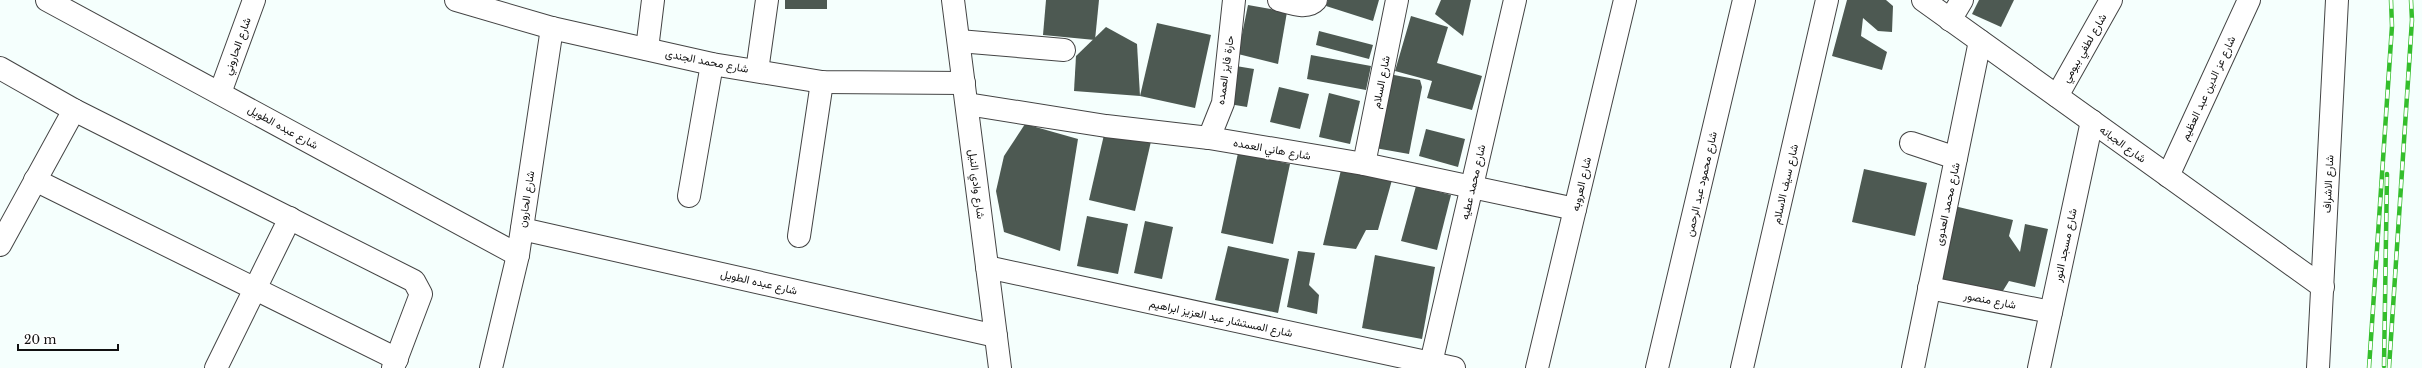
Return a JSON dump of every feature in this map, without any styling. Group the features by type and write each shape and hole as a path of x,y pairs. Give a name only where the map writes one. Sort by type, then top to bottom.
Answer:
{"street":[{"name":"شارع عبده الطويل","path":"47,0 73,6 220,93 518,255"},
{"name":"شارع الحاروني","path":"220,93 254,0"},
{"name":"شارع محمد الجندى","path":"456,0 552,28 712,64 822,82 965,93"},
{"path":"518,0 527,21"},
{"path":"647,49 653,0"},
{"path":"757,71 767,0"},
{"name":"شارع وادي النيل","path":"953,0 1000,368"},
{"name":"حارة فايز العمده","path":"1209,138 1223,103 1234,0"},
{"path":"1279,0 1313,3"},
{"name":"شارع السلام","path":"1364,164 1397,0"},
{"name":"شارع محمد عطيه","path":"1431,363 1515,0"},
{"name":"شارع العروبه","path":"1537,368 1625,0"},
{"name":"شارع محمود عبد الرحمن","path":"1657,368 1744,0"},
{"name":"شارع سيف الاسلام","path":"1742,368 1827,0"},
{"name":"شارع الجبانه","path":"1923,0 2323,287"},
{"path":"1950,20 1962,0"},
{"name":"شارع لطفي بيومي","path":"2056,96 2112,0"},
{"name":"شارع عز الدين عبد العظيم","path":"2168,176 2249,0"},
{"name":"شارع الاشراف","path":"2318,368 2337,0"},
{"name":"شارع الحارون","path":"491,368 518,255 552,28"},
{"path":"959,41 1064,50"},
{"name":"شارع محمد العدوى","path":"1913,368 1980,41"},
{"path":"689,196 712,64"},
{"path":"0,68 74,110 414,280 421,294 395,364 255,289 35,180"},
{"path":"799,236 822,82"},
{"name":"شارع هاني العمده","path":"965,93 1106,126 1209,138 1364,164 1575,209"},
{"path":"0,245 74,110"},
{"name":"شارع مسجد النور","path":"2039,368 2092,121"},
{"path":"1911,143 1956,158"},
{"path":"216,368 290,218"},
{"name":"شارع عبده الطويل","path":"522,229 996,336"},
{"name":"شارع المستشار عبد العزيز ابراهيم","path":"987,267 1454,368"},
{"name":"شارع منصور","path":"1929,288 2051,312"}],"building":[{"path":"785,0 827,0 827,9 785,9"},
{"path":"1046,0 1099,0 1095,40 1043,35"},
{"path":"1328,0 1379,0 1373,21 1326,6"},
{"path":"1441,0 1471,0 1463,36 1435,14"},
{"path":"1847,0 1886,0 1893,6 1892,32 1878,31 1863,18 1861,36 1887,52 1882,70 1832,56"},
{"path":"1979,0 2014,0 2001,27 1972,14"},
{"path":"1248,5 1287,12 1278,64 1238,54"},
{"path":"1411,16 1448,27 1437,63 1482,76 1472,110 1427,98 1432,81 1395,71"},
{"path":"1157,23 1211,35 1195,108 1140,96"},
{"path":"1106,27 1137,44 1140,96 1074,91 1076,56"},
{"path":"1319,31 1373,45 1369,59 1316,45"},
{"path":"1311,55 1371,66 1366,90 1307,79"},
{"path":"1230,65 1254,69 1247,107 1223,103"},
{"path":"1389,74 1420,80 1422,87 1409,154 1375,148"},
{"path":"1279,87 1309,94 1300,129 1270,122"},
{"path":"1329,93 1360,101 1350,144 1319,137"},
{"path":"1025,124 1078,139 1060,251 1004,232 996,191 1004,156"},
{"path":"1106,126 1152,137 1135,211 1089,200"},
{"path":"1426,129 1465,139 1458,167 1419,156"},
{"path":"1238,153 1290,164 1273,244 1221,233"},
{"path":"1864,169 1927,183 1915,236 1852,222"},
{"path":"1341,170 1392,180 1378,230 1366,230 1356,249 1323,245"},
{"path":"1416,186 1451,195 1437,250 1401,241"},
{"path":"1950,205 2013,220 2009,236 2020,252 2025,224 2048,229 2035,287 2009,281 2001,294 1934,279"},
{"path":"1087,216 1128,224 1118,274 1077,266"},
{"path":"1145,221 1173,227 1162,279 1134,273"},
{"path":"1228,246 1289,259 1278,313 1215,300"},
{"path":"1298,251 1315,253 1309,285 1319,295 1317,314 1287,307"},
{"path":"1375,255 1435,267 1422,339 1362,328"}],"railway":[{"path":"2369,368 2392,26 2391,0"},
{"path":"2389,368 2412,20 2411,0"},
{"path":"2384,366 2387,174"}]}
